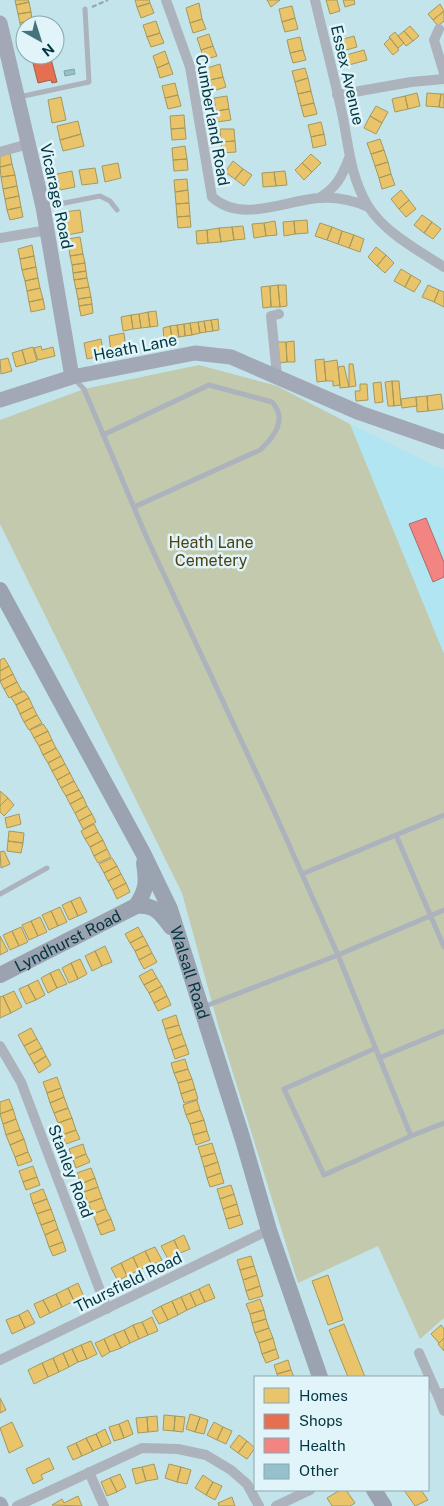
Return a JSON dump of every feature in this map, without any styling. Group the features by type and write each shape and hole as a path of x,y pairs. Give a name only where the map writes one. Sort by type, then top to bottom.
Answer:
{"main road":[{"name":"Vicarage Road","path":"0,23 48,230 72,377"},
{"name":"Heath Lane","path":"0,400 72,377 195,353 232,357 277,375 360,413 444,442"},
{"name":"Walsall Road","path":"0,590 161,887 243,1140 269,1230 320,1376"},
{"name":"Lyndhurst Road","path":"136,906 145,892 146,886 143,853"},
{"name":"Lyndhurst Road","path":"0,974 136,906 150,906 160,911 176,932"},
{"path":"375,1491 384,1506"}],"street":[{"name":"Cumberland Road","path":"166,0 190,67 212,197 224,206 240,210 319,198 354,201 368,207"},
{"name":"Essex Avenue","path":"315,0 355,179 368,207 402,241 444,267"},
{"path":"439,29 434,40 444,73"},
{"path":"337,95 401,83 444,79"},
{"path":"0,152 28,144"},
{"path":"319,198 332,190 342,177 350,158"},
{"path":"0,238 48,230"},
{"path":"277,375 271,316 279,314"},
{"name":"Stanley Road","path":"0,1046 21,1082 107,1309"},
{"name":"Thursfield Road","path":"0,1360 269,1230"},
{"path":"418,1353 441,1394 444,1411"},
{"path":"17,1506 142,1448 178,1449 206,1455 231,1470 247,1484 259,1506"},
{"path":"89,1472 104,1506"},
{"path":"276,1506 308,1491"}],"lane":[{"path":"18,98 89,82 85,9"},
{"path":"43,207 100,196 110,201 117,210"},
{"path":"72,377 84,389 134,508 302,874 412,1136"},
{"path":"103,435 209,385 272,402 278,408 280,414 278,424 270,440 260,450 134,508"},
{"path":"302,874 444,815"},
{"path":"396,835 444,948"},
{"path":"0,894 47,868"},
{"path":"200,1008 338,956 444,910"},
{"path":"380,1058 444,1031"},
{"path":"376,1048 284,1089 324,1175 444,1122"}],"path":[{"path":"85,9 108,0"}],"shaded area":[{"path":"350,424 433,465 444,468 444,654"}],"green space":[{"name":"Heath Lane Cemetery","path":"199,365 277,386 350,424 444,654 444,1318 420,1339 378,1246 298,1283 219,1028 182,893 0,524 0,420 84,389"}],"building: Homes":[{"path":"15,0 28,0 29,2 16,5"},
{"path":"135,0 149,0 150,3 137,7"},
{"path":"267,0 280,0 271,7"},
{"path":"326,0 337,0 340,11 330,14"},
{"path":"343,0 354,0 355,4 345,7"},
{"path":"29,2 31,12 18,14 16,5"},
{"path":"150,3 154,13 141,18 137,7"},
{"path":"199,3 202,19 190,23 186,8"},
{"path":"440,4 444,11 433,20 428,14"},
{"path":"292,6 295,18 282,22 279,9"},
{"path":"444,11 444,21 438,26 433,20"},
{"path":"31,12 31,15 18,15"},
{"path":"295,18 298,29 285,32 282,22"},
{"path":"202,19 206,29 193,33 190,23"},
{"path":"156,21 160,33 147,37 143,25"},
{"path":"410,26 419,36 413,41 404,31"},
{"path":"404,31 413,41 406,46 398,36"},
{"path":"395,32 404,43 398,48 389,37"},
{"path":"160,33 164,43 151,47 147,37"},
{"path":"209,34 213,46 201,50 197,38"},
{"path":"354,36 357,47 339,52 337,41"},
{"path":"300,37 303,50 290,53 287,40"},
{"path":"390,38 399,50 393,55 384,44"},
{"path":"213,46 217,56 204,60 201,50"},
{"path":"303,50 306,60 293,63 290,53"},
{"path":"364,50 367,60 349,65 346,55"},
{"path":"165,51 169,63 157,68 153,56"},
{"path":"169,63 173,74 160,78 157,68"},
{"path":"220,64 223,77 210,80 207,68"},
{"path":"305,68 308,78 295,82 292,71"},
{"path":"223,77 226,87 213,91 210,80"},
{"path":"308,78 311,91 298,94 295,82"},
{"path":"175,83 178,95 165,98 162,86"},
{"path":"311,91 314,103 301,106 298,94"},
{"path":"417,93 420,106 408,109 405,96"},
{"path":"427,93 441,94 439,107 426,106"},
{"path":"441,94 444,94 444,108 439,107"},
{"path":"178,95 181,106 168,109 165,98"},
{"path":"227,96 229,109 216,111 214,98"},
{"path":"405,96 408,109 395,112 392,99"},
{"path":"61,97 66,120 52,123 48,100"},
{"path":"314,103 317,114 304,117 301,106"},
{"path":"376,106 388,112 382,123 370,116"},
{"path":"229,109 231,120 217,122 216,111"},
{"path":"184,115 185,128 171,129 170,116"},
{"path":"370,116 382,123 376,134 364,128"},
{"path":"78,121 81,134 60,140 57,126"},
{"path":"321,122 324,134 311,137 308,125"},
{"path":"185,128 186,139 172,140 171,129"},
{"path":"220,129 234,129 235,141 221,142"},
{"path":"81,134 84,146 63,151 60,140"},
{"path":"324,134 326,145 313,148 311,137"},
{"path":"380,139 384,150 371,154 367,143"},
{"path":"235,141 236,152 222,153 221,142"},
{"path":"185,146 187,159 173,160 172,148"},
{"path":"384,150 388,162 375,166 371,154"},
{"path":"10,153 12,164 0,167 0,156"},
{"path":"311,154 321,163 312,172 302,163"},
{"path":"187,159 188,170 174,171 173,160"},
{"path":"233,161 243,169 235,179 225,172"},
{"path":"388,162 391,174 379,178 375,166"},
{"path":"118,163 121,178 105,182 102,166"},
{"path":"302,163 312,172 304,180 295,170"},
{"path":"12,164 15,175 1,177 0,167"},
{"path":"95,168 98,183 82,185 79,170"},
{"path":"243,169 252,175 244,186 235,179"},
{"path":"72,171 75,187 60,190 57,174"},
{"path":"285,171 287,185 276,186 274,172"},
{"path":"274,172 276,186 263,187 262,173"},
{"path":"391,174 395,185 382,189 379,178"},
{"path":"15,175 17,186 3,189 1,177"},
{"path":"187,179 188,190 175,192 174,180"},
{"path":"17,186 19,196 5,199 3,189"},
{"path":"188,190 189,203 176,204 175,192"},
{"path":"401,190 409,200 399,209 391,199"},
{"path":"19,196 21,207 7,210 5,199"},
{"path":"409,200 416,209 406,217 399,209"},
{"path":"189,203 190,216 177,217 176,204"},
{"path":"21,207 23,217 10,220 7,210"},
{"path":"80,210 83,232 67,235 63,212"},
{"path":"422,215 432,222 424,233 414,225"},
{"path":"190,216 191,227 178,228 177,217"},
{"path":"307,220 308,233 295,234 294,221"},
{"path":"275,221 277,235 266,236 264,223"},
{"path":"294,221 295,234 284,236 283,222"},
{"path":"432,222 441,229 433,239 424,233"},
{"path":"264,223 266,236 254,238 252,224"},
{"path":"320,223 332,227 327,240 315,236"},
{"path":"243,226 245,239 234,240 232,227"},
{"path":"232,227 234,240 221,242 219,228"},
{"path":"332,227 342,231 338,244 327,240"},
{"path":"219,228 221,242 208,243 207,230"},
{"path":"207,230 208,243 197,244 196,231"},
{"path":"342,231 354,235 349,248 338,244"},
{"path":"354,235 364,239 360,252 349,248"},
{"path":"80,237 83,254 70,256 68,239"},
{"path":"32,245 34,256 20,259 18,249"},
{"path":"376,247 386,255 377,266 368,257"},
{"path":"83,254 85,263 72,265 70,256"},
{"path":"386,255 394,263 385,273 377,266"},
{"path":"34,256 36,267 22,270 20,259"},
{"path":"85,263 86,271 73,273 72,265"},
{"path":"36,267 38,278 25,281 22,270"},
{"path":"401,269 411,275 405,287 394,281"},
{"path":"86,271 87,278 74,280 73,273"},
{"path":"411,275 421,281 414,292 405,287"},
{"path":"38,278 40,288 27,291 25,281"},
{"path":"87,278 89,287 76,289 74,280"},
{"path":"278,285 286,285 287,306 280,307"},
{"path":"278,285 280,307 271,307 270,286"},
{"path":"428,285 439,290 434,302 422,297"},
{"path":"270,286 271,307 263,308 261,287"},
{"path":"89,287 91,297 78,299 76,289"},
{"path":"40,288 43,299 29,302 27,291"},
{"path":"439,290 444,292 444,307 434,302"},
{"path":"91,297 92,304 79,306 78,299"},
{"path":"43,299 45,309 31,312 29,302"},
{"path":"92,304 93,313 81,316 79,306"},
{"path":"156,311 158,326 150,327 148,312"},
{"path":"148,312 150,327 141,328 139,314"},
{"path":"139,314 141,328 133,329 131,315"},
{"path":"131,315 133,329 123,331 121,317"},
{"path":"218,319 219,330 213,331 211,320"},
{"path":"211,320 213,331 206,332 204,321"},
{"path":"204,321 206,332 200,333 198,322"},
{"path":"198,322 200,333 192,335 190,323"},
{"path":"190,323 192,335 185,336 184,324"},
{"path":"184,324 185,336 179,337 177,325"},
{"path":"177,325 179,337 172,338 170,326"},
{"path":"170,326 172,338 164,339 163,328"},
{"path":"124,333 126,350 111,352 109,336"},
{"path":"101,339 104,355 87,359 84,343"},
{"path":"294,341 295,362 287,362 286,342"},
{"path":"277,342 286,342 287,362 279,363"},
{"path":"41,346 42,350 53,347 55,356 38,360 34,348"},
{"path":"33,347 37,361 26,364 22,350"},
{"path":"22,350 26,364 16,367 12,353"},
{"path":"8,358 12,371 1,374 0,360"},
{"path":"324,359 326,381 317,382 315,360"},
{"path":"337,360 340,385 333,386 333,381 326,381 324,362"},
{"path":"349,364 353,364 356,386 349,387"},
{"path":"344,366 349,387 340,388 338,367"},
{"path":"392,381 394,406 388,406 385,382"},
{"path":"392,381 399,381 401,405 394,406"},
{"path":"381,382 383,402 375,403 373,383"},
{"path":"360,384 367,384 368,400 356,401 355,391 360,391"},
{"path":"441,394 443,409 428,411 427,396"},
{"path":"427,396 428,411 417,412 416,397"},
{"path":"416,397 417,406 402,408 401,399"},
{"path":"4,658 9,666 0,671 0,660"},
{"path":"9,666 13,674 0,681 0,671"},
{"path":"13,674 17,682 4,689 0,681"},
{"path":"17,682 22,691 9,698 4,689"},
{"path":"24,691 29,698 16,705 11,697"},
{"path":"29,698 33,707 20,714 16,705"},
{"path":"33,707 37,715 24,722 20,714"},
{"path":"37,715 42,723 29,730 24,722"},
{"path":"43,724 48,731 34,738 30,730"},
{"path":"48,731 52,740 39,746 34,738"},
{"path":"52,740 56,748 43,755 39,746"},
{"path":"56,748 61,756 48,763 43,755"},
{"path":"61,756 65,764 52,771 48,763"},
{"path":"65,764 70,773 57,780 52,771"},
{"path":"70,773 74,781 61,788 57,780"},
{"path":"74,781 79,790 66,796 61,788"},
{"path":"79,790 83,797 70,804 66,796"},
{"path":"0,791 8,798 0,806"},
{"path":"83,797 87,806 75,813 70,804"},
{"path":"8,798 14,805 4,816 0,812 0,806"},
{"path":"87,806 92,814 79,821 75,813"},
{"path":"19,814 21,824 7,828 5,818"},
{"path":"92,814 96,822 83,829 79,821"},
{"path":"94,824 98,832 85,839 81,831"},
{"path":"9,831 24,833 23,843 8,841"},
{"path":"98,832 103,840 90,847 85,839"},
{"path":"103,840 107,849 94,856 90,847"},
{"path":"8,841 23,843 21,853 7,851"},
{"path":"107,849 111,857 98,863 94,856"},
{"path":"4,851 10,864 1,868 0,852"},
{"path":"112,858 117,866 104,873 99,864"},
{"path":"117,866 121,874 108,881 104,873"},
{"path":"121,874 126,883 113,890 108,881"},
{"path":"126,883 130,892 117,899 113,890"},
{"path":"80,897 87,912 78,916 71,901"},
{"path":"71,901 78,916 69,920 62,905"},
{"path":"60,907 67,922 58,926 51,911"},
{"path":"51,911 58,926 49,930 42,915"},
{"path":"40,917 47,932 38,936 31,921"},
{"path":"31,921 38,936 29,940 22,925"},
{"path":"21,927 28,942 19,946 12,931"},
{"path":"138,927 143,936 130,943 125,934"},
{"path":"12,931 19,946 10,950 3,935"},
{"path":"0,936 8,951 0,955"},
{"path":"143,936 148,945 135,951 130,943"},
{"path":"148,945 152,953 139,960 135,951"},
{"path":"105,946 112,962 102,966 95,951"},
{"path":"95,951 102,966 92,971 85,956"},
{"path":"152,953 157,962 144,969 139,960"},
{"path":"80,959 87,974 78,979 71,963"},
{"path":"71,963 78,979 69,983 62,968"},
{"path":"59,969 67,984 57,988 50,973"},
{"path":"152,969 157,978 144,985 139,976"},
{"path":"50,973 57,988 48,993 41,978"},
{"path":"157,978 162,986 149,993 144,985"},
{"path":"38,980 45,995 36,1000 28,985"},
{"path":"28,985 36,1000 26,1004 19,989"},
{"path":"162,986 167,996 154,1003 149,993"},
{"path":"14,991 22,1007 11,1013 3,996"},
{"path":"3,996 11,1013 0,1018 0,997"},
{"path":"167,996 171,1005 158,1011 154,1003"},
{"path":"176,1015 179,1025 165,1029 162,1020"},
{"path":"179,1025 182,1034 168,1039 165,1029"},
{"path":"31,1028 37,1039 24,1046 18,1035"},
{"path":"182,1034 186,1045 172,1050 168,1039"},
{"path":"37,1039 42,1048 29,1055 24,1046"},
{"path":"186,1045 189,1054 175,1059 172,1050"},
{"path":"42,1048 46,1056 34,1064 29,1055"},
{"path":"46,1056 51,1065 39,1073 34,1064"},
{"path":"185,1059 188,1069 174,1073 171,1063"},
{"path":"188,1069 192,1079 178,1083 174,1073"},
{"path":"57,1077 61,1088 47,1093 43,1082"},
{"path":"192,1079 195,1089 181,1094 178,1083"},
{"path":"61,1088 64,1097 50,1103 47,1093"},
{"path":"195,1089 198,1099 184,1103 181,1094"},
{"path":"64,1097 68,1108 54,1113 50,1103"},
{"path":"9,1099 13,1109 0,1114 0,1102"},
{"path":"197,1100 200,1110 186,1115 183,1105"},
{"path":"68,1108 72,1118 58,1123 54,1113"},
{"path":"13,1109 16,1119 3,1124 0,1114"},
{"path":"200,1110 204,1120 190,1124 186,1115"},
{"path":"72,1118 76,1130 62,1135 58,1123"},
{"path":"16,1119 20,1130 6,1135 3,1124"},
{"path":"204,1120 207,1131 193,1135 190,1124"},
{"path":"20,1130 24,1139 10,1145 6,1135"},
{"path":"76,1130 80,1139 66,1144 62,1135"},
{"path":"207,1131 210,1140 196,1145 193,1135"},
{"path":"24,1139 28,1152 15,1157 10,1145"},
{"path":"212,1143 215,1153 201,1157 198,1147"},
{"path":"83,1144 86,1154 73,1159 69,1149"},
{"path":"28,1152 32,1161 18,1166 15,1157"},
{"path":"215,1153 218,1162 204,1167 201,1157"},
{"path":"86,1154 90,1162 76,1168 73,1159"},
{"path":"218,1162 221,1173 207,1178 204,1167"},
{"path":"33,1166 37,1177 23,1182 19,1171"},
{"path":"91,1168 95,1178 81,1184 77,1173"},
{"path":"221,1173 224,1183 210,1187 207,1178"},
{"path":"37,1177 40,1185 26,1190 23,1182"},
{"path":"95,1178 98,1187 84,1192 81,1184"},
{"path":"231,1185 234,1194 220,1199 217,1189"},
{"path":"98,1187 102,1198 88,1203 84,1192"},
{"path":"43,1189 47,1199 33,1204 30,1194"},
{"path":"234,1194 237,1204 223,1209 220,1199"},
{"path":"102,1198 106,1209 93,1214 88,1203"},
{"path":"47,1199 51,1209 37,1214 33,1204"},
{"path":"237,1204 240,1215 226,1219 223,1209"},
{"path":"51,1209 55,1220 41,1225 37,1214"},
{"path":"106,1209 111,1219 97,1225 93,1214"},
{"path":"240,1215 243,1224 229,1229 226,1219"},
{"path":"111,1219 115,1230 101,1235 97,1225"},
{"path":"55,1220 58,1229 45,1235 41,1225"},
{"path":"58,1229 63,1242 49,1247 45,1235"},
{"path":"184,1235 190,1249 180,1253 174,1240"},
{"path":"174,1240 180,1253 168,1259 161,1246"},
{"path":"63,1242 66,1251 53,1256 49,1247"},
{"path":"155,1247 162,1260 152,1265 145,1251"},
{"path":"145,1251 152,1265 139,1270 133,1257"},
{"path":"251,1256 254,1266 240,1270 237,1260"},
{"path":"133,1257 139,1270 127,1276 121,1263"},
{"path":"121,1263 127,1276 118,1281 111,1268"},
{"path":"254,1266 257,1275 243,1280 240,1270"},
{"path":"257,1275 260,1286 246,1291 243,1280"},
{"path":"328,1275 343,1320 328,1325 312,1281"},
{"path":"78,1283 84,1297 74,1301 68,1288"},
{"path":"209,1284 215,1298 205,1302 199,1289"},
{"path":"260,1286 263,1296 249,1300 246,1291"},
{"path":"68,1288 74,1301 62,1307 56,1294"},
{"path":"199,1289 205,1302 196,1306 190,1293"},
{"path":"190,1293 196,1306 187,1310 181,1297"},
{"path":"56,1294 62,1307 50,1313 43,1300"},
{"path":"181,1297 187,1310 178,1315 172,1301"},
{"path":"260,1299 264,1310 250,1314 246,1304"},
{"path":"43,1300 50,1313 40,1318 34,1304"},
{"path":"172,1301 178,1315 168,1320 161,1306"},
{"path":"161,1306 168,1320 159,1324 152,1311"},
{"path":"28,1310 35,1323 25,1328 19,1315"},
{"path":"264,1310 266,1319 252,1323 250,1314"},
{"path":"19,1315 25,1328 12,1334 6,1320"},
{"path":"152,1317 158,1331 148,1335 142,1322"},
{"path":"266,1319 269,1328 255,1333 252,1323"},
{"path":"142,1322 148,1335 139,1339 133,1325"},
{"path":"344,1324 365,1376 348,1376 329,1330"},
{"path":"133,1325 139,1339 130,1343 124,1330"},
{"path":"441,1325 444,1329 444,1338 439,1343 431,1334"},
{"path":"269,1328 273,1338 259,1343 255,1333"},
{"path":"124,1330 130,1343 121,1348 114,1334"},
{"path":"114,1334 121,1348 110,1352 104,1339"},
{"path":"273,1338 276,1349 262,1354 259,1343"},
{"path":"444,1338 444,1351 438,1344"},
{"path":"104,1339 110,1352 102,1357 95,1343"},
{"path":"91,1341 97,1354 87,1359 81,1345"},
{"path":"81,1345 87,1359 78,1362 72,1349"},
{"path":"72,1349 78,1362 69,1367 63,1353"},
{"path":"276,1349 279,1358 266,1363 262,1354"},
{"path":"63,1353 69,1367 59,1372 53,1358"},
{"path":"53,1358 59,1372 48,1377 42,1363"},
{"path":"288,1360 291,1370 277,1374 274,1365"},
{"path":"42,1363 48,1377 34,1384 28,1370"},
{"path":"291,1370 294,1376 278,1376 277,1374"},
{"path":"0,1398 6,1410 0,1413"},
{"path":"190,1414 200,1417 195,1432 186,1429"},
{"path":"164,1415 175,1416 174,1431 163,1430"},
{"path":"157,1416 158,1431 148,1432 147,1417"},
{"path":"175,1416 185,1417 183,1432 174,1431"},
{"path":"147,1417 148,1432 138,1433 136,1418"},
{"path":"200,1417 208,1420 204,1434 195,1432"},
{"path":"128,1420 133,1434 124,1438 119,1424"},
{"path":"12,1422 23,1446 9,1453 0,1428"},
{"path":"214,1422 223,1427 217,1440 207,1435"},
{"path":"119,1424 124,1438 114,1441 109,1427"},
{"path":"223,1427 232,1431 226,1444 217,1440"},
{"path":"105,1429 111,1443 102,1447 96,1434"},
{"path":"96,1434 102,1447 93,1451 86,1438"},
{"path":"239,1435 247,1441 238,1453 230,1447"},
{"path":"86,1438 93,1451 82,1456 76,1443"},
{"path":"247,1441 254,1447 247,1459 238,1453"},
{"path":"76,1443 82,1456 73,1460 67,1447"},
{"path":"49,1458 54,1469 41,1475 43,1479 33,1484 26,1469"},
{"path":"154,1464 158,1479 146,1481 142,1467"},
{"path":"169,1464 181,1467 177,1482 165,1478"},
{"path":"142,1467 146,1481 136,1484 132,1469"},
{"path":"181,1467 191,1470 187,1484 177,1482"},
{"path":"120,1474 126,1487 117,1492 110,1478"},
{"path":"203,1475 213,1482 206,1495 195,1488"},
{"path":"110,1478 117,1492 107,1496 101,1482"},
{"path":"213,1482 222,1486 215,1500 206,1495"},
{"path":"338,1491 347,1491 355,1503 350,1506 332,1506 327,1498"},
{"path":"405,1491 422,1491 428,1500 415,1506"},
{"path":"78,1496 82,1506 52,1505 62,1499 64,1503"},
{"path":"232,1497 235,1506 219,1506 218,1503"}],"building: Shops":[{"path":"34,65 53,65 57,82 52,83 51,80 38,83"}],"building: Health":[{"path":"426,518 444,562 444,577 433,582 409,524"}],"building: Other":[{"path":"74,69 75,74 65,76 64,71"}]}
